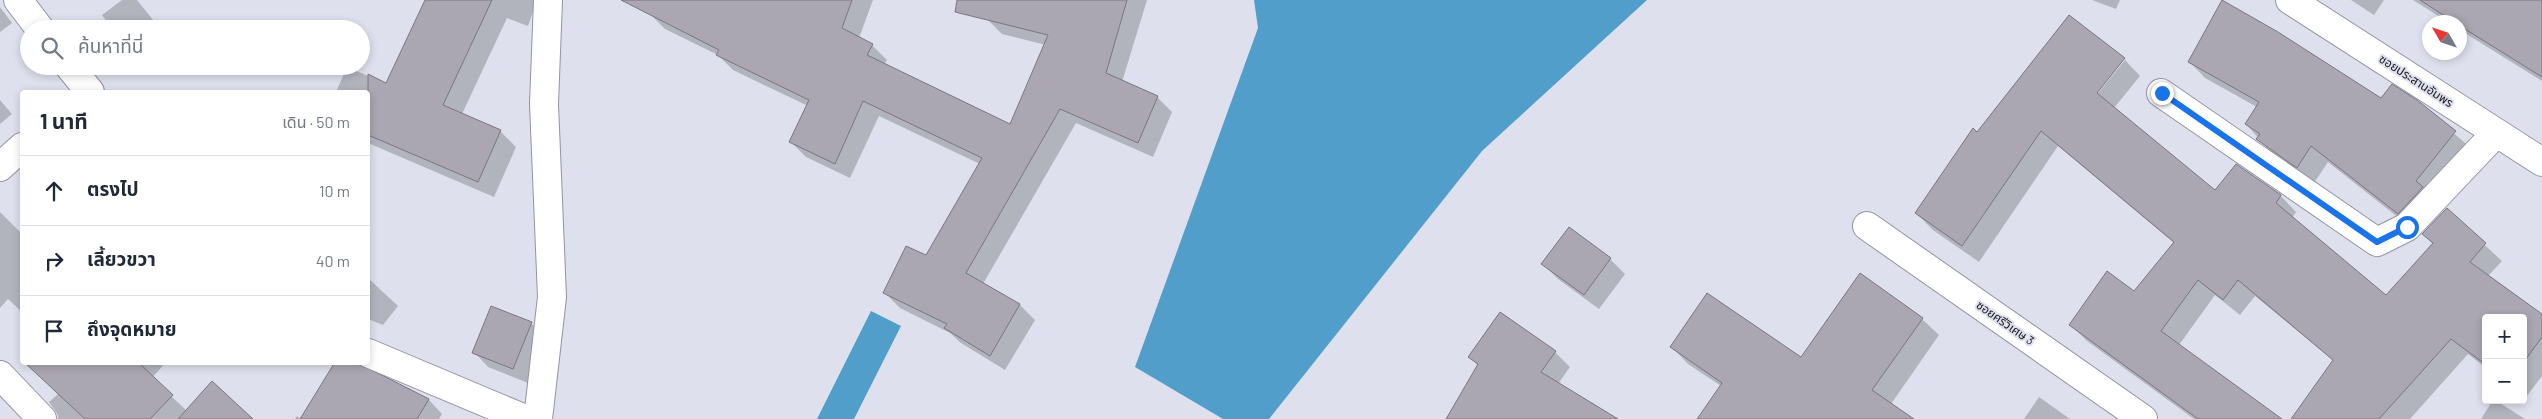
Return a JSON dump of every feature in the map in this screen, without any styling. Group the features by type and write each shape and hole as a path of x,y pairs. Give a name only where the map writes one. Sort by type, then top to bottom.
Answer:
{"street":[{"path":"18,0 33,20"},
{"path":"538,419 552,297 544,104 548,0"},
{"name":"ซอยประสานอัมพร","path":"2290,0 2542,162"},
{"path":"75,75 85,90"},
{"path":"2162,93 2377,242 2407,227 2496,133"},
{"path":"0,167 20,149"},
{"name":"ซอยศรีวิเศษ 3","path":"1866,226 2143,419"},
{"path":"370,354 525,419"},
{"path":"0,375 42,419"}],"water":[{"path":"1254,0 1647,0 1482,151 1269,419 1223,419 1135,367 1258,28"},
{"path":"871,311 901,326 854,419 817,419"}],"building":[{"path":"425,0 492,0 443,105 501,130 478,182 370,136 370,90 368,90 368,75 386,83"},
{"path":"621,0 852,0 842,28 873,44 867,55 1010,124 1048,35 955,12 957,0 1127,0 1106,73 1158,96 1138,143 1060,109 966,273 1020,304 990,356 944,328 947,324 883,293 906,246 926,255 982,158 863,101 835,164 789,142 809,100 716,55 719,50"},
{"path":"2222,0 2278,32 2381,98 2392,84 2417,100 2456,131 2416,181 2423,187 2398,214 2311,146 2297,168 2256,139 2260,134 2245,124 2259,102 2188,62"},
{"path":"2420,0 2542,0 2542,77 2467,30 2467,15 2443,15"},
{"path":"2069,15 2125,58 2097,93 2215,190 2236,164 2281,195 2276,203 2386,295 2433,243 2422,234 2447,208 2486,243 2470,262 2542,314 2542,337 2527,358 2527,314 2482,314 2482,362 2451,339 2379,419 2291,419 2333,360 2238,280 2223,300 2198,280 2161,331 2282,419 2198,419 2069,325 2107,271 2134,291 2174,242 2041,131 1962,246 1915,213 1973,128 1977,132"},
{"path":"1569,227 1611,258 1584,295 1541,264"},
{"path":"1860,273 1923,318 1872,390 1914,419 1697,419 1722,383 1670,347 1707,293 1801,357"},
{"path":"491,306 532,322 513,369 472,353"},
{"path":"1500,312 1556,351 1541,372 1618,419 1446,419 1478,364 1468,357"},
{"path":"27,365 141,365 173,395 150,419 85,419"},
{"path":"333,365 362,365 429,399 417,419 300,419"},
{"path":"212,381 253,419 178,419"}],"route":[{"path":"2162,93 2377,242 2407,227"}]}
